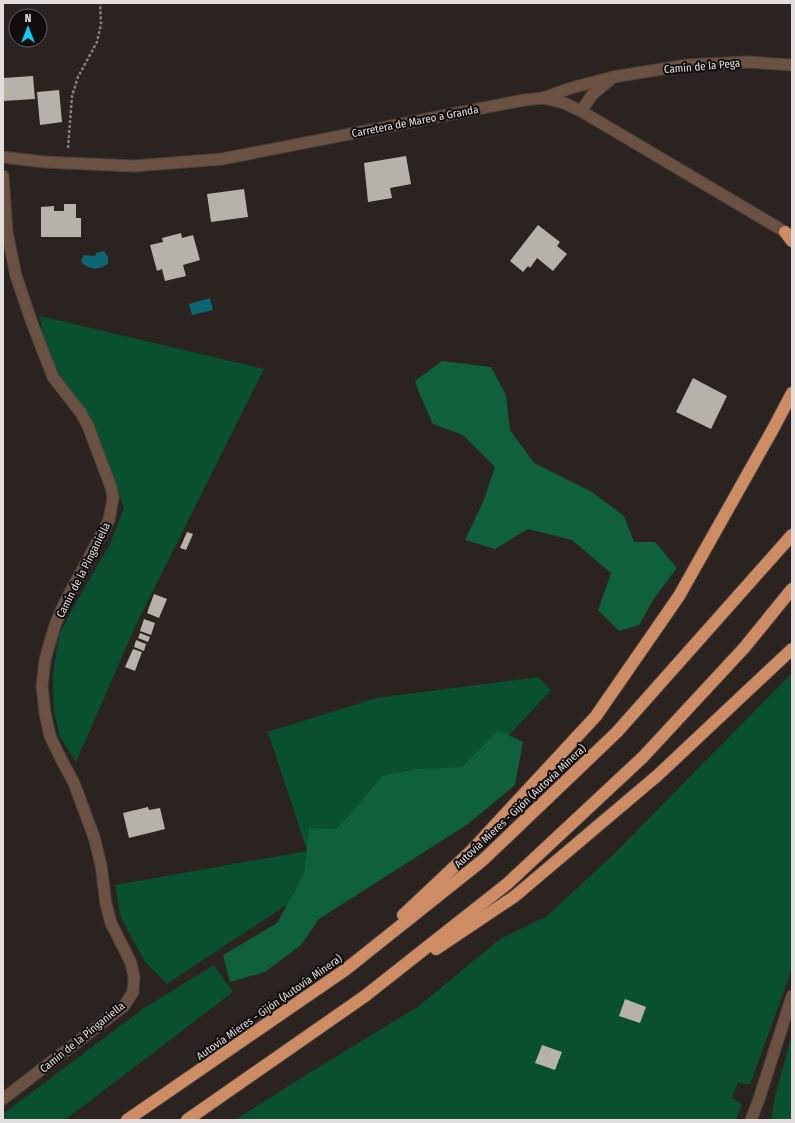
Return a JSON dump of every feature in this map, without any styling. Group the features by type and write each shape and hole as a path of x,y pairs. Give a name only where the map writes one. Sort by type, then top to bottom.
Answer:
{"highway":[{"path":"345,970 472,850 596,716 678,596 792,393"},
{"name":"Autovía Mieres - Gijón (Autovía Minera)","path":"127,1120 345,970 483,860 617,732 792,535"},
{"path":"365,996 507,884 643,757 744,648 792,589"},
{"path":"187,1120 365,996 515,896 658,775 792,649"}],"street":[{"name":"Camín de la Pega","path":"543,98 613,77 687,65 748,62 792,65"},
{"path":"581,111 592,95 613,77"},
{"path":"563,91 564,103"},
{"name":"Carretera de Mareo a Granda","path":"3,157 67,163 134,166 222,159 524,100 543,98 564,103 581,111 790,235"},
{"name":"Camín de la Pinganiella","path":"3,176 9,239 16,276 29,316 54,377 81,413 88,426 111,487 113,498 109,520 64,604 55,625 45,660 42,686 45,713 50,736 60,759 74,783 94,837 101,865 106,904 111,923 131,963 134,977 133,992 124,1006 3,1099"},
{"path":"751,1120 792,996"}],"path":[{"path":"67,163 72,96 78,77 97,42 101,24 100,3"}],"green space":[{"path":"40,316 264,369 135,627 76,762 60,737 54,712 53,674 59,635 110,544 124,508 98,435 79,401 58,376 43,340"},
{"path":"442,361 491,367 506,395 510,430 534,463 592,492 624,516 634,542 655,542 677,568 655,597 639,625 619,631 598,610 611,573 572,540 528,529 495,549 465,540 483,502 495,467 463,435 433,424 415,381"},
{"path":"792,673 792,969 750,1084 738,1083 732,1098 742,1104 736,1120 235,1120 419,1006 500,939 547,916 612,856"},
{"path":"538,677 551,690 479,768 383,841 167,984 145,962 121,918 115,885 307,851 268,732 376,698"},
{"path":"498,730 523,742 515,785 468,824 319,919 301,945 265,972 230,982 223,955 277,923 304,874 309,828 336,829 356,808 382,776 417,769 462,767"},
{"path":"214,965 233,992 65,1120 3,1120 3,1114 144,1008"},
{"path":"792,1034 792,1120 771,1120 775,1096"}],"water":[{"path":"104,251 108,257 108,264 101,267 90,267 83,264 81,260 84,255 95,256 96,253"},
{"path":"210,298 213,310 192,315 189,304"}],"building":[{"path":"33,76 35,99 3,101 3,78"},
{"path":"59,90 62,122 40,125 37,92"},
{"path":"406,156 411,184 390,188 392,198 368,202 364,163"},
{"path":"244,189 248,217 211,222 207,194"},
{"path":"64,204 76,204 76,218 81,218 81,237 41,237 41,207 54,206 54,211 64,211"},
{"path":"538,225 560,242 557,246 567,254 553,271 537,258 530,268 528,266 523,272 510,261"},
{"path":"181,233 182,238 193,235 200,260 183,265 186,276 165,281 162,269 157,271 150,245 163,242 162,238"},
{"path":"693,378 727,396 711,429 676,412"},
{"path":"187,532 193,534 186,550 180,548"},
{"path":"154,594 167,599 159,618 147,613"},
{"path":"144,619 155,623 151,635 140,631"},
{"path":"140,633 150,637 148,642 138,638"},
{"path":"136,640 146,644 144,651 134,647"},
{"path":"133,649 142,652 135,671 125,667"},
{"path":"148,807 149,810 160,808 165,829 129,838 123,813"},
{"path":"625,999 646,1007 640,1023 619,1016"},
{"path":"542,1045 562,1052 555,1070 535,1063"}]}
